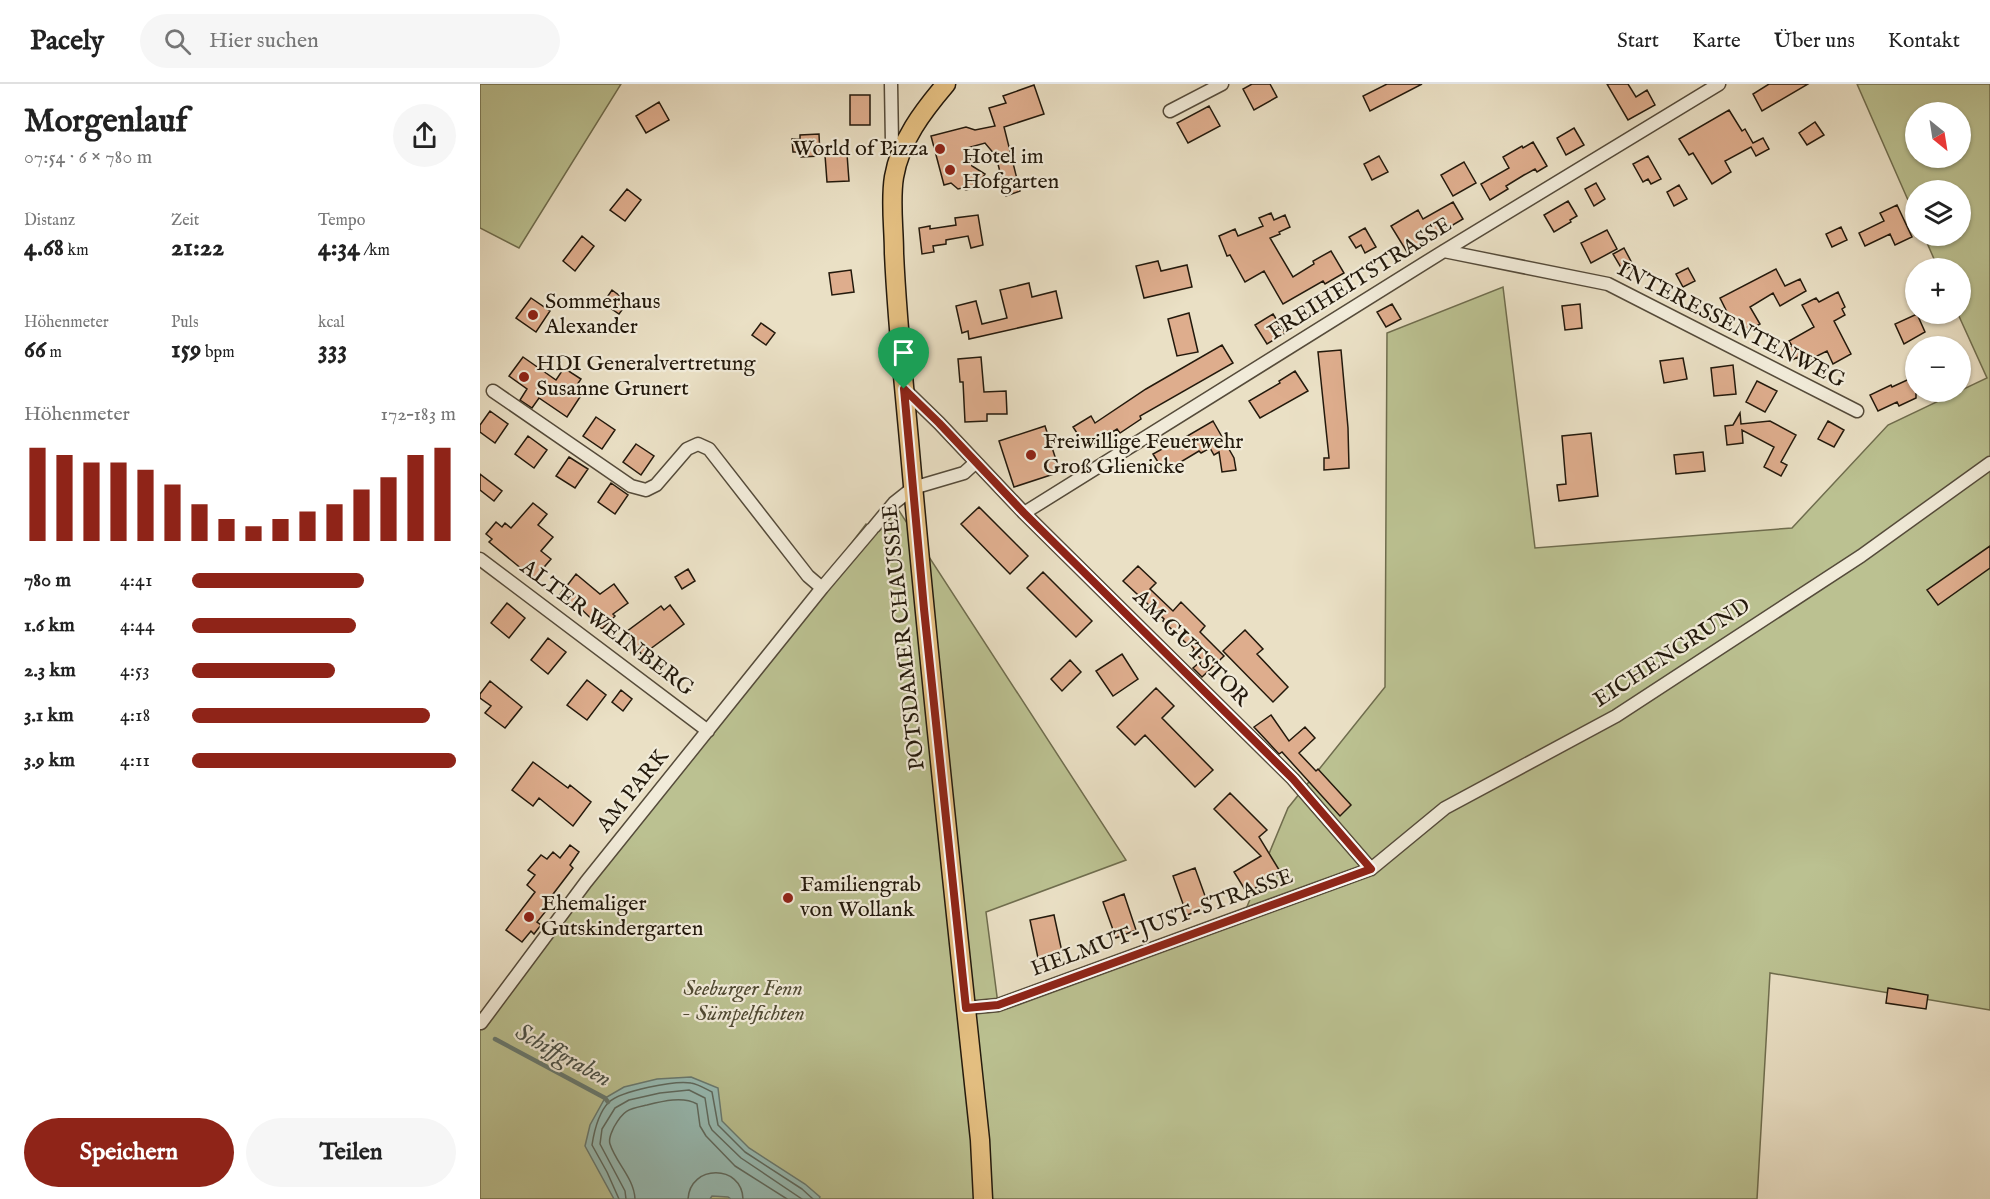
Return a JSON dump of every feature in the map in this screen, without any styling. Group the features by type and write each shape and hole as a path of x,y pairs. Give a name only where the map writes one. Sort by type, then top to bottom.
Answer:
{"main road":[{"name":"POTSDAMER CHAUSSEE","path":"946,84 919,118 901,149 893,178 892,199 897,313 980,1140 982,1199"}],"street":[{"path":"891,84 892,142 901,149"},
{"path":"1170,111 1222,84"},
{"name":"FREIHEITSTRASSE","path":"1024,513 1719,84"},
{"name":"INTERESSENTENWEG","path":"1444,252 1608,284 1857,411"},
{"name":"AM GUTSTOR","path":"904,389 1024,513 1293,779 1371,869"},
{"path":"493,391 631,486 646,490 656,485 687,449 698,444 709,449 808,576 822,588"},
{"path":"913,488 964,473 975,463"},
{"name":"EICHENGRUND","path":"1371,869 1445,808 1616,716 1862,556 1990,463"},
{"name":"AM PARK","path":"482,1023 586,882 822,588 894,503 913,488"},
{"name":"ALTER WEINBERG","path":"480,559 708,732"},
{"name":"HELMUT-JUST-STRASSE","path":"966,1008 998,1005 1371,869"}],"green space":[{"path":"480,84 621,84 519,248 480,228"},
{"name":"Seeburger Fenn - Sümpelfichten","path":"1857,84 1990,84 1990,1010 1770,973 1757,1199 480,1199 480,1011 481,1022 720,716 866,524 872,529 894,503 1126,860 986,912 998,1004 1241,921 1288,808 1385,687 1387,333 1503,287 1535,548 1792,528 1888,425 1936,402 1971,402 1971,386 1987,378 1971,343 1971,336 1968,336 1963,324 1971,324 1971,258 1934,258 1928,246 1971,246 1971,180 1905,180 1905,193"}],"water":[{"path":"691,1077 718,1088 722,1121 749,1148 805,1184 820,1197 819,1199 731,1199 712,1196 710,1199 614,1199 585,1146 590,1125 605,1098 624,1087 657,1079"}],"building":[{"path":"1252,84 1270,84 1277,97 1254,110 1243,89"},
{"path":"1387,84 1422,84 1370,111 1363,96"},
{"path":"1607,84 1628,84 1636,97 1647,90 1655,105 1628,120"},
{"path":"1769,84 1808,84 1762,111 1753,94"},
{"path":"1034,85 1044,114 1004,127 1020,191 1006,196 996,156 985,143 967,148 972,166 985,174 977,187 966,190 958,189 951,183 944,185 931,136 966,127 975,130 995,126 989,108 1006,103 1003,96"},
{"path":"850,95 870,95 870,125 850,125"},
{"path":"659,102 669,120 646,133 636,116"},
{"path":"1209,106 1220,126 1188,143 1177,123"},
{"path":"1729,110 1742,131 1745,129 1753,143 1763,138 1769,149 1756,156 1751,147 1725,161 1731,172 1712,184 1693,153 1689,155 1679,139"},
{"path":"1815,122 1824,135 1807,145 1799,133"},
{"path":"1574,128 1584,145 1566,155 1557,138"},
{"path":"819,134 820,156 801,157 801,152 793,152 792,139 800,139 800,135"},
{"path":"1533,142 1547,166 1537,172 1535,169 1524,175 1506,186 1508,189 1490,200 1481,184 1509,168 1503,157"},
{"path":"847,154 849,181 827,182 825,155"},
{"path":"1379,156 1388,172 1372,180 1364,164"},
{"path":"1648,156 1661,179 1651,184 1648,179 1643,182 1633,164"},
{"path":"1464,162 1476,183 1453,196 1441,175"},
{"path":"1596,183 1605,199 1594,206 1585,189"},
{"path":"1679,185 1687,199 1674,206 1667,192"},
{"path":"627,189 641,200 625,221 610,210"},
{"path":"1568,201 1577,216 1554,232 1544,215"},
{"path":"1453,202 1463,219 1407,252 1391,226 1418,210 1423,219"},
{"path":"1897,205 1905,222 1905,240 1895,245 1890,234 1865,246 1859,233 1884,221 1880,213"},
{"path":"1271,213 1274,220 1285,215 1290,227 1270,238 1293,277 1314,264 1313,261 1331,251 1344,273 1325,284 1323,281 1283,304 1264,271 1245,282 1230,255 1227,256 1219,236 1235,229 1238,236 1263,226 1259,218"},
{"path":"978,215 983,245 971,248 968,236 946,240 946,244 933,246 934,252 922,254 919,228 930,226 930,229 956,225 955,218"},
{"path":"1841,227 1847,240 1832,247 1826,234"},
{"path":"1365,228 1376,247 1365,253 1361,245 1356,248 1349,237"},
{"path":"1607,230 1617,249 1591,263 1581,243"},
{"path":"582,236 594,246 575,271 563,261"},
{"path":"1624,248 1633,265 1623,271 1613,254"},
{"path":"1158,261 1161,271 1187,265 1192,287 1144,298 1136,266"},
{"path":"1688,268 1695,281 1683,287 1676,274"},
{"path":"1776,269 1785,286 1800,279 1806,291 1780,306 1773,293 1750,307 1760,324 1748,331 1740,318 1732,322 1720,298"},
{"path":"851,270 854,292 832,295 829,273"},
{"path":"1029,283 1032,297 1056,291 1062,318 969,339 968,331 962,333 956,306 976,301 982,324 1007,318 1000,290"},
{"path":"612,290 628,302 619,314 603,303"},
{"path":"1838,292 1845,307 1842,309 1845,315 1834,321 1851,354 1833,364 1827,351 1801,364 1798,357 1792,360 1786,349 1792,346 1789,341 1814,327 1802,305 1816,298 1819,302"},
{"name":"Sommerhaus Alexander","path":"531,298 550,311 536,332 516,318"},
{"path":"1392,304 1401,319 1386,327 1377,312"},
{"path":"1580,304 1582,328 1565,330 1562,306"},
{"path":"1189,313 1198,352 1177,356 1168,319"},
{"path":"1273,314 1285,333 1267,344 1255,325"},
{"path":"1905,319 1905,324 1921,324 1925,332 1918,336 1905,336 1904,344 1895,324"},
{"path":"761,323 775,333 766,345 752,335"},
{"path":"1222,345 1233,363 1140,416 1141,419 1120,433 1117,429 1087,448 1073,427 1091,416 1095,423 1146,389"},
{"path":"1341,350 1349,468 1324,470 1324,458 1329,458 1318,352"},
{"path":"523,357 556,380 564,368 581,379 572,392 580,397 567,417 539,398 532,408 520,400 527,389 509,376"},
{"path":"981,357 984,392 1006,391 1007,414 987,414 987,421 965,422 963,382 960,382 958,359"},
{"path":"1683,358 1687,379 1664,383 1660,361"},
{"path":"1733,365 1736,394 1714,396 1711,368"},
{"path":"1295,371 1308,391 1260,418 1249,401 1280,383 1279,381"},
{"path":"1757,381 1777,391 1765,412 1746,402"},
{"path":"1905,381 1905,402 1908,402 1899,406 1897,402 1878,411 1870,395 1891,385 1892,387"},
{"path":"490,411 508,424 495,443 480,432 480,425"},
{"path":"1740,413 1741,424 1770,421 1796,435 1781,462 1787,465 1781,476 1764,467 1774,447 1742,430 1743,443 1727,445 1725,426 1733,425"},
{"path":"596,417 615,430 602,449 583,436"},
{"path":"1213,421 1234,458 1236,470 1222,472 1219,452 1214,455 1210,448 1201,453 1199,451 1164,472 1153,454"},
{"path":"1828,421 1844,430 1834,447 1818,439"},
{"path":"1045,426 1060,472 1014,487 999,441"},
{"path":"1591,433 1598,496 1559,501 1557,485 1566,484 1562,436"},
{"path":"528,436 547,450 534,468 515,454"},
{"path":"636,444 654,456 641,475 623,462"},
{"path":"1703,452 1705,471 1676,474 1674,455"},
{"path":"569,457 588,469 575,488 556,476"},
{"path":"480,474 502,491 494,501 480,490"},
{"path":"611,483 628,495 615,514 598,502"},
{"path":"533,503 547,514 538,525 553,537 541,551 551,559 534,579 489,542 492,539 486,534 496,522 502,527 505,523 511,528"},
{"path":"979,507 1028,556 1010,574 961,524"},
{"path":"1990,546 1990,568 1938,605 1927,590"},
{"path":"1138,566 1156,583 1150,589 1173,611 1181,602 1205,626 1200,632 1224,656 1202,677 1193,668 1202,660 1190,644 1188,645 1123,581"},
{"path":"688,569 695,581 682,589 675,577"},
{"path":"1043,572 1092,621 1076,637 1027,588"},
{"path":"576,574 600,594 614,584 628,603 613,614 615,616 602,629 577,605 574,608 559,596"},
{"path":"507,603 525,618 509,638 491,623"},
{"path":"670,605 684,624 642,655 626,632 661,606 664,610"},
{"path":"1245,630 1263,649 1257,654 1288,687 1273,702 1223,651"},
{"path":"548,638 566,652 548,674 531,660"},
{"path":"1122,654 1138,679 1113,696 1096,671"},
{"path":"1070,660 1081,672 1062,691 1051,679"},
{"path":"587,680 606,695 587,720 567,705"},
{"path":"490,681 522,707 505,728 485,713 491,706 480,698 480,694"},
{"path":"1156,688 1174,706 1162,718 1213,770 1195,787 1145,735 1135,745 1117,727"},
{"path":"621,690 632,699 623,711 612,702"},
{"path":"1271,715 1289,741 1305,727 1315,738 1299,753 1316,771 1318,769 1351,805 1340,816 1282,752 1279,754 1254,727"},
{"path":"533,762 568,788 570,785 591,802 573,826 539,798 533,806 512,790"},
{"path":"1230,793 1267,830 1259,837 1281,873 1247,893 1234,872 1261,856 1214,809"},
{"path":"570,845 579,852 570,865 573,868 543,909 546,911 537,922 541,925 534,934 531,931 522,942 506,930 535,892 527,885 535,875 528,870 541,855 547,859 553,852 560,858"},
{"path":"1195,868 1209,907 1187,915 1173,876"},
{"path":"1124,894 1136,930 1116,938 1103,902"},
{"path":"1054,915 1062,952 1038,958 1030,920"},
{"path":"1888,988 1928,995 1926,1009 1886,1003"}],"waterway":[{"name":"Schiffgraben","path":"495,1039 605,1098 608,1102"}],"place":[{"name":"World of Pizza","path":"940,149"},
{"name":"Hotel im Hofgarten","path":"950,170"},
{"name":"Sommerhaus Alexander","path":"533,315"},
{"name":"HDI Generalvertretung Susanne Grunert","path":"524,377"},
{"name":"Freiwillige Feuerwehr Groß Glienicke","path":"1031,455"},
{"name":"Familiengrab von Wollank","path":"788,898"},
{"name":"Ehemaliger Gutskindergarten","path":"529,917"}],"route":[{"path":"904,389 1024,513 1293,779 1371,869 998,1005 966,1008 924,609 904,389"}]}
